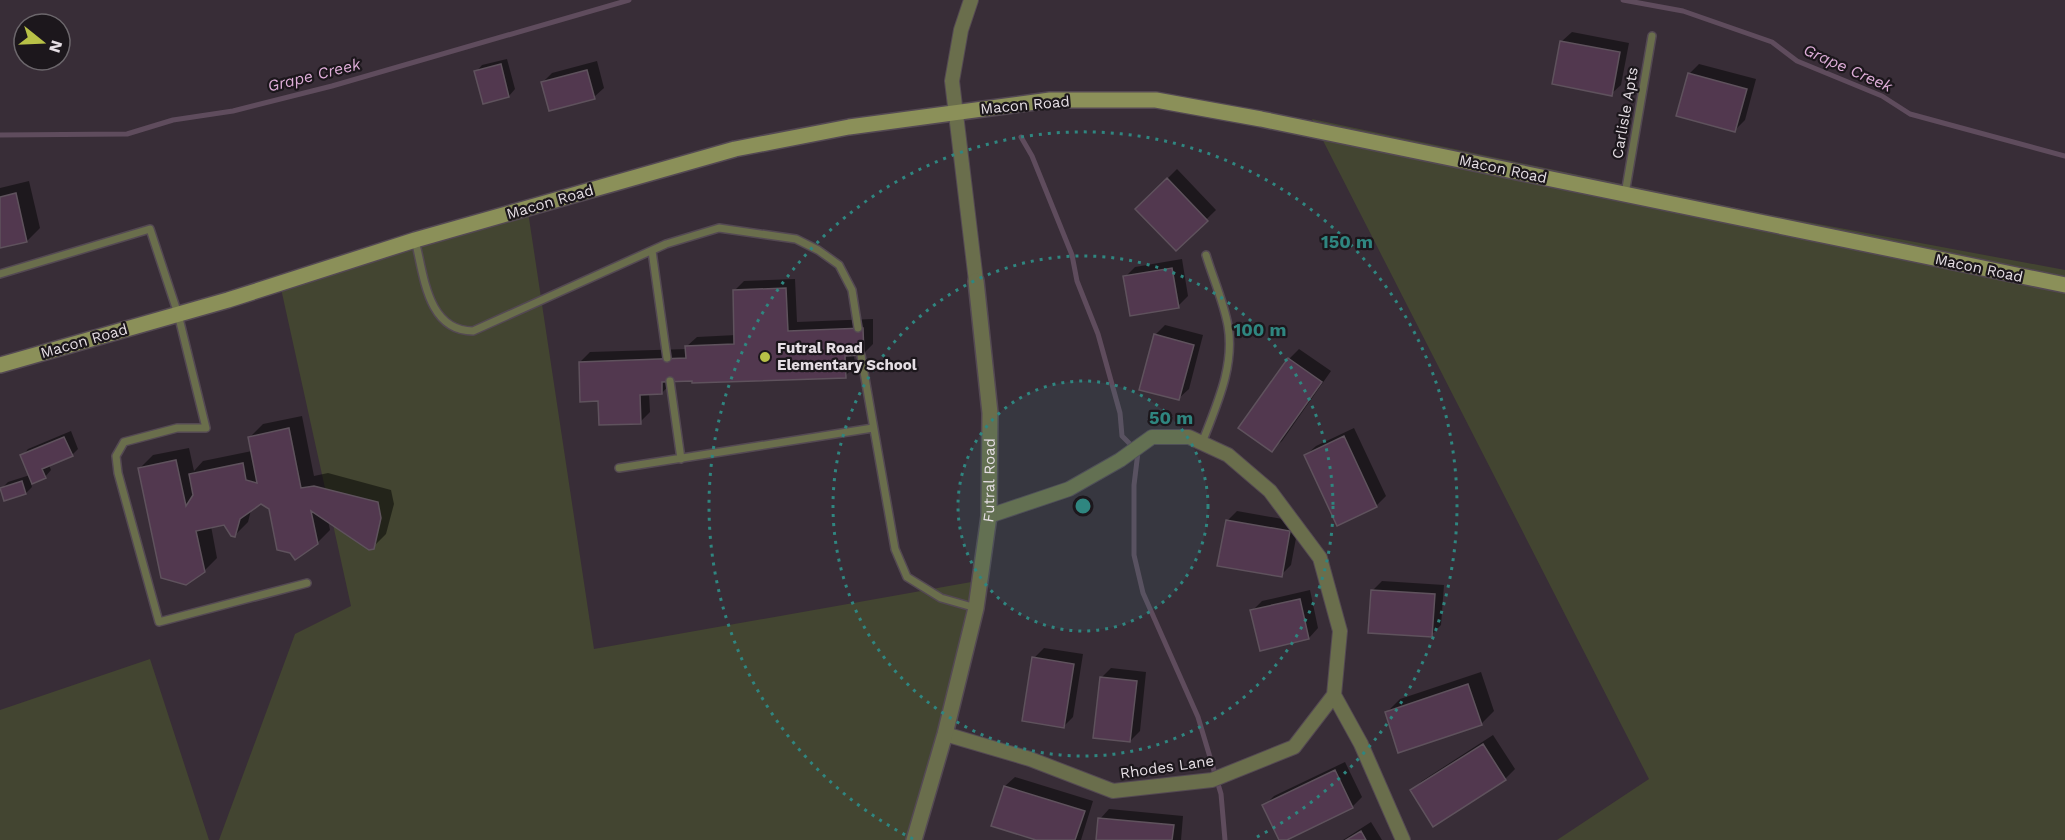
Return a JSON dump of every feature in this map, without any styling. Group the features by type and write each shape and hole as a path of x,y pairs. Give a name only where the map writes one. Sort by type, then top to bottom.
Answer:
{"main road":[{"name":"Macon Road","path":"0,365 178,314 415,240 735,149 849,127 1050,100 1156,99 2065,285"}],"street":[{"name":"Futral Road","path":"914,840 945,734 976,608 988,516 990,412 952,81 961,30 971,0"},
{"path":"988,516 1069,489 1120,460 1152,436 1189,437 1228,455 1270,490 1320,558 1340,631 1334,695 1361,744 1402,840"},
{"name":"Rhodes Lane","path":"945,734 1030,759 1113,791 1212,780 1294,747 1334,695"}],"lane":[{"name":"Carlisle Apts","path":"1624,194 1652,36"},
{"path":"415,240 432,308 444,322 460,331 472,331 652,251 719,228 796,239 818,250 839,265 852,290 858,328"},
{"path":"0,274 150,229 178,314 206,428 177,428 124,442 116,456 118,473 159,622 307,583"},
{"path":"652,251 667,358"},
{"path":"1202,443 1222,391 1229,354 1228,326 1206,255"},
{"path":"861,356 895,549 907,577 942,598 976,608"},
{"path":"670,381 681,459"},
{"path":"619,468 873,428"}],"green space":[{"path":"1312,119 1765,214 2065,270 2065,840 1557,840 1649,779"},
{"path":"527,205 594,649 977,581 976,613 908,840 219,840 295,634 351,606 280,284"},
{"path":"150,659 209,840 0,840 0,710"}],"building":[{"path":"1560,41 1620,52 1612,96 1552,84"},
{"path":"501,64 509,97 483,104 474,71"},
{"path":"587,70 595,99 549,111 541,82"},
{"path":"1688,73 1747,89 1735,132 1676,116"},
{"path":"1167,178 1208,221 1176,251 1135,209"},
{"path":"16,193 27,242 0,248 0,197"},
{"path":"1172,268 1179,308 1130,316 1123,276"},
{"name":"Futral Road Elementary School","path":"786,288 788,331 863,328 864,355 845,356 846,378 662,382 662,394 640,395 641,424 599,425 598,401 580,402 579,362 686,358 685,346 734,344 733,290"},
{"path":"1154,334 1194,345 1179,400 1139,390"},
{"path":"1288,358 1322,382 1272,452 1238,428"},
{"path":"289,428 301,488 314,486 378,502 381,518 374,549 369,550 311,511 318,544 295,560 290,553 277,550 269,509 261,504 240,519 235,537 231,536 224,525 196,531 205,572 186,585 161,578 138,468 176,460 186,506 193,495 189,474 243,463 246,480 257,483 248,437"},
{"path":"1344,436 1377,507 1337,526 1304,455"},
{"path":"64,437 73,456 42,469 46,478 32,484 20,455"},
{"path":"22,481 26,494 4,501 0,488"},
{"path":"1226,520 1290,531 1282,577 1217,566"},
{"path":"1371,590 1435,594 1432,637 1368,633"},
{"path":"1300,599 1309,639 1260,651 1250,610"},
{"path":"1032,657 1074,664 1064,728 1022,721"},
{"path":"1100,677 1137,681 1130,742 1093,738"},
{"path":"1468,684 1482,725 1398,753 1385,712"},
{"path":"1483,744 1506,780 1433,827 1410,790"},
{"path":"1335,770 1353,808 1287,840 1279,840 1262,805"},
{"path":"1004,786 1085,811 1075,840 1036,840 991,826"},
{"path":"1098,818 1174,825 1172,840 1096,840"},
{"path":"1361,831 1366,840 1346,840"}],"waterway":[{"name":"Grape Creek","path":"0,135 127,134 173,120 233,111 332,86 629,0"},
{"name":"Grape Creek","path":"1623,0 1683,11 1772,42 1797,61 1882,96 1910,114 2065,156"},
{"path":"1021,137 1032,156 1072,255 1077,281 1098,334 1120,413 1122,436 1138,452 1134,485 1134,555 1143,593 1198,717 1221,794 1225,840"}],"place":[{"name":"Futral Road Elementary School","path":"765,357"}]}
